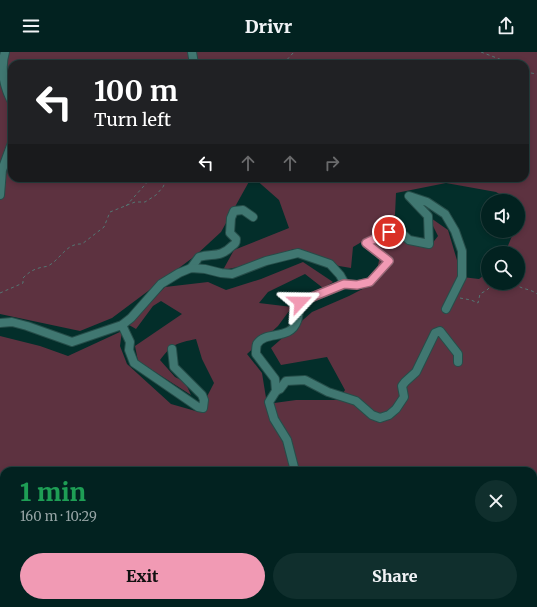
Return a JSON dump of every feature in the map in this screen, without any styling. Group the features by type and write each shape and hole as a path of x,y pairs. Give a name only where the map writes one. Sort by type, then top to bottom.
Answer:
{"street":[{"path":"5,52 1,61 0,69 8,94"},
{"path":"0,195 2,170 8,154"},
{"path":"276,391 275,379 256,354 257,345 264,338 286,333 293,328 297,322 300,302 344,284 357,285 370,282 389,261 366,243 396,228 409,240 429,244 428,216 409,196 427,202 445,214 455,231 462,251 462,277 446,309"},
{"path":"191,268 199,257 221,255 227,252 236,242 236,238 230,233 231,218 234,212 243,210 253,217"},
{"path":"0,323 12,322 72,342 122,325 131,318 161,284 179,273 191,268 232,274 298,253 330,264 340,275 344,284"},
{"path":"122,325 130,342 129,350 134,363 198,407 203,408 204,400 202,395 174,367 172,350"},
{"path":"294,467 287,440 274,419 269,402 276,391 280,389 286,381 305,380 328,392 356,401 372,414 380,418 389,415 396,409 404,397 402,386 416,372 435,333 440,331 458,354 458,362"}],"path":[{"path":"287,60 294,52"},
{"path":"482,52 502,60"},
{"path":"125,207 147,182"},
{"path":"0,293 23,283 23,278 30,272 47,267 60,258 67,248 75,244 82,244 104,227 110,212 136,202 145,202 156,195 165,182"},
{"path":"525,288 532,290 537,294"},
{"path":"452,297 471,300 478,303 480,294 487,290"}],"shaded area":[{"path":"0,52 537,52 537,467 0,467 0,336 40,346 68,356 122,331 120,346 127,364 171,404 199,412 214,383 202,359 196,339 175,345 160,360 175,377 185,382 191,395 138,361 135,346 182,314 161,301 153,306 136,329 129,325 165,287 208,282 226,290 261,279 303,262 333,282 323,288 305,274 268,292 259,303 292,307 278,326 247,354 262,373 267,404 296,400 339,400 345,390 327,357 281,365 271,348 312,312 374,283 380,256 366,243 382,236 431,245 438,236 428,216 448,230 462,277 479,279 481,277 481,290 525,290 525,246 508,246 511,238 525,238 525,194 499,194 496,192 446,183 396,193 395,215 387,227 353,247 351,268 339,266 294,249 243,266 223,270 234,250 289,228 279,200 259,182 529,182 529,60 8,60 8,182 249,182 221,232 195,256 112,318 80,331 0,314"}],"route":[{"path":"300,302 344,284 357,285 370,282 389,261 366,243 389,232"}]}
